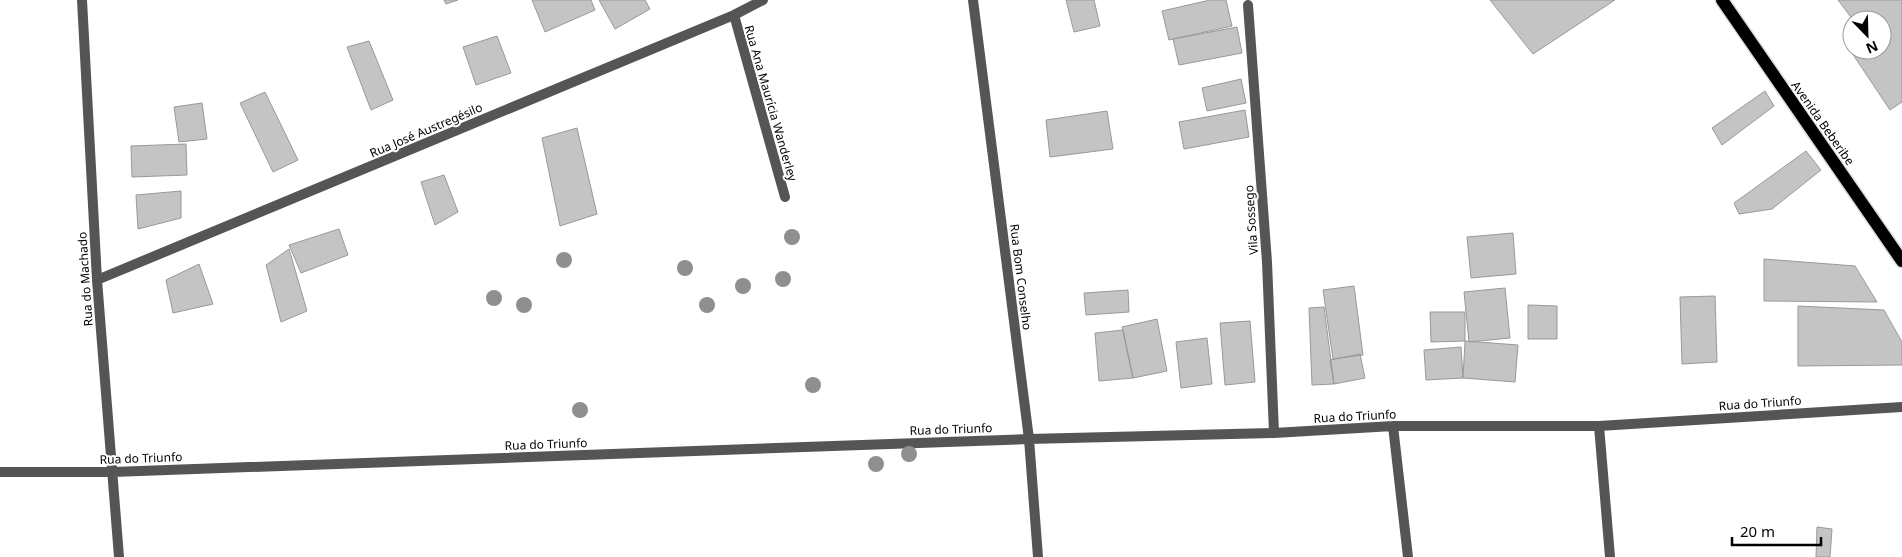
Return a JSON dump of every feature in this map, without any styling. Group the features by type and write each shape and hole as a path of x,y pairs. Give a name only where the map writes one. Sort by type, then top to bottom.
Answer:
{"main road":[{"name":"Avenida Beberibe","path":"1722,0 1902,261"}],"street":[{"name":"Rua do Machado","path":"82,0 97,280 119,557"},
{"name":"Rua José Austregésilo","path":"97,280 734,15 763,0"},
{"name":"Rua Bom Conselho","path":"973,0 1029,439 1038,557"},
{"name":"Vila Sossego","path":"1248,5 1267,262 1274,433"},
{"name":"Rua Ana Maurícia Wanderley","path":"734,15 785,197"},
{"name":"Rua do Triunfo","path":"0,472 113,472 1029,439 1274,433 1393,426 1599,426 1902,407"},
{"path":"1393,426 1408,557"},
{"path":"1599,426 1610,557"}],"building":[{"path":"444,0 458,0 446,4"},
{"path":"532,0 591,0 595,10 545,32"},
{"path":"599,0 645,0 650,9 615,29"},
{"path":"1066,0 1094,0 1100,26 1074,32"},
{"path":"1210,0 1226,0 1232,26 1169,40 1162,11"},
{"path":"1490,0 1615,0 1533,54"},
{"path":"1838,0 1902,0 1902,102 1890,110 1857,60 1892,60 1892,10 1846,10"},
{"path":"1237,27 1242,53 1179,65 1173,39"},
{"path":"497,36 511,73 476,85 463,47"},
{"path":"369,41 393,100 371,110 347,47"},
{"path":"1241,79 1246,103 1207,111 1202,88"},
{"path":"1765,91 1774,106 1722,145 1712,128"},
{"path":"265,92 298,160 273,172 240,103"},
{"path":"202,103 207,139 179,142 174,107"},
{"path":"1245,110 1249,137 1184,149 1179,122"},
{"path":"1107,111 1113,149 1050,157 1046,120"},
{"path":"577,128 597,214 560,226 542,138"},
{"path":"186,144 187,175 132,177 131,146"},
{"path":"1806,151 1821,170 1772,209 1739,214 1734,203"},
{"path":"444,175 458,212 435,225 421,182"},
{"path":"181,191 181,218 138,229 136,195"},
{"path":"339,229 348,255 301,273 289,245"},
{"path":"1513,233 1516,274 1471,278 1467,237"},
{"path":"289,249 307,311 281,322 266,265"},
{"path":"1764,259 1855,266 1877,302 1764,301"},
{"path":"199,264 213,304 173,313 166,280"},
{"path":"1354,286 1363,355 1333,359 1323,290"},
{"path":"1505,288 1510,338 1469,342 1464,292"},
{"path":"1128,290 1129,312 1086,315 1084,293"},
{"path":"1715,296 1717,362 1682,364 1680,297"},
{"path":"1528,305 1557,306 1557,339 1528,339"},
{"path":"1798,306 1884,310 1902,342 1902,365 1798,366"},
{"path":"1324,307 1334,384 1312,385 1309,308"},
{"path":"1430,312 1465,312 1465,341 1431,342"},
{"path":"1157,319 1167,371 1133,378 1122,327"},
{"path":"1250,321 1255,382 1225,385 1220,323"},
{"path":"1123,330 1133,378 1099,381 1095,333"},
{"path":"1207,338 1212,384 1181,388 1176,342"},
{"path":"1465,341 1518,345 1515,382 1463,378"},
{"path":"1461,347 1463,378 1426,380 1424,350"},
{"path":"1360,354 1365,378 1334,384 1330,360"},
{"path":"1817,527 1832,529 1830,557 1816,557"}]}
